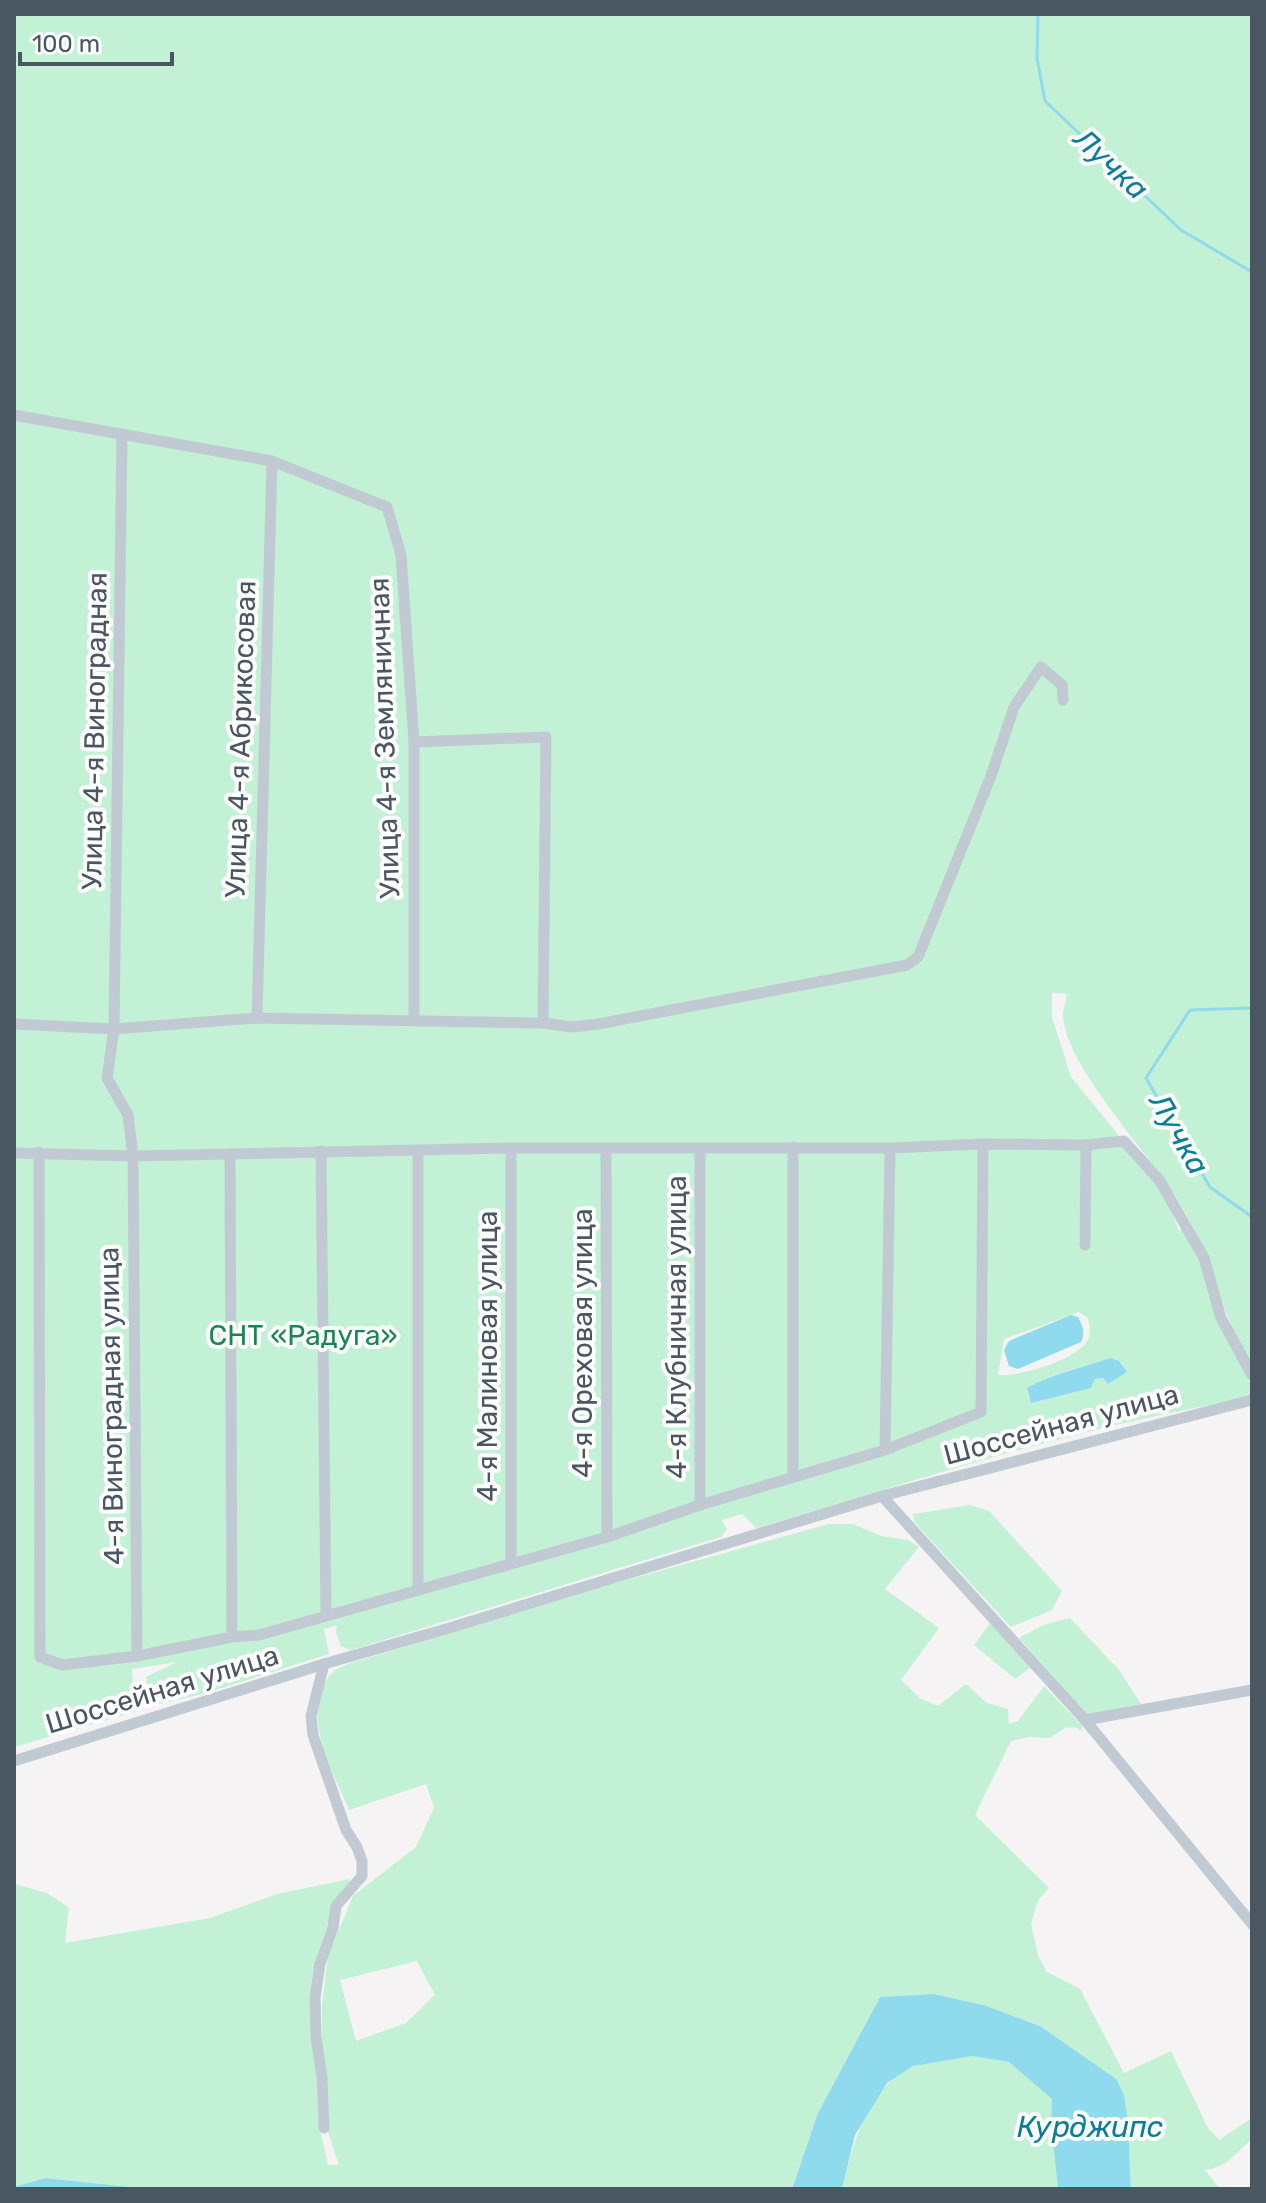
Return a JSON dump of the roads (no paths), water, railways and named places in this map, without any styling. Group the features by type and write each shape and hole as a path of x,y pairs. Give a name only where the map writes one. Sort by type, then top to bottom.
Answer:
{"street":[{"name":"Улица 4-я Земляничная","path":"14,415 272,461 387,507 401,555 414,742 414,1020"},
{"name":"Улица 4-я Виноградная","path":"122,434 114,1029 107,1078 128,1115 133,1156"},
{"name":"Улица 4-я Абрикосовая","path":"257,1018 272,461"},
{"path":"14,1024 114,1029 257,1018 543,1023 572,1027 907,965 918,957 991,776 1014,707 1041,667 1062,685 1063,700"},
{"path":"414,742 546,737 543,1023"},
{"path":"14,1153 133,1156 511,1148 890,1148 983,1144 1086,1145 1124,1141 1160,1181 1204,1258 1221,1318 1252,1375"},
{"path":"39,1152 40,1657 62,1665 259,1635 607,1537 700,1505 885,1450 981,1412 983,1144"},
{"path":"1085,1245 1086,1145"},
{"path":"793,1147 793,1477"},
{"name":"4-я Малиновая улица","path":"511,1148 511,1563"},
{"path":"885,1450 890,1148"},
{"name":"4-я Ореховая улица","path":"606,1149 607,1537"},
{"name":"4-я Клубничная улица","path":"700,1149 700,1505"},
{"path":"321,1151 326,1616"},
{"path":"418,1151 418,1590"},
{"path":"230,1154 232,1637"},
{"name":"4-я Виноградная улица","path":"133,1156 137,1656"},
{"name":"Шоссейная улица","path":"14,1761 882,1496 1252,1400"},
{"path":"882,1496 1085,1720 1252,1924"},
{"path":"324,1664 311,1716 313,1735 346,1830 362,1861 362,1876 336,1906 333,1928 320,1964 315,1998 324,2128"},
{"path":"1085,1720 1252,1690"}],"water":[{"path":"1071,1315 1078,1317 1082,1326 1081,1342 1018,1369 1009,1366 1004,1350 1009,1341"},
{"path":"1110,1358 1119,1361 1127,1372 1108,1384 1103,1378 1095,1379 1091,1388 1031,1403 1027,1388"},
{"name":"Курджипс","path":"933,1994 984,2005 1040,2026 1116,2079 1124,2095 1128,2121 1131,2189 1058,2189 1051,2123 1052,2099 1009,2062 972,2056 913,2066 887,2083 855,2135 842,2189 792,2189 818,2113 880,1997"},
{"path":"45,2178 128,2187 137,2189 14,2189"}],"waterway":[{"name":"Лучка","path":"1038,14 1037,58 1045,101 1181,230 1252,272"},
{"name":"Лучка","path":"1252,1008 1190,1010 1146,1078 1210,1187 1252,1217"}],"park label":[{"name":"СНТ «Радуга»","path":"303,1335"}]}
